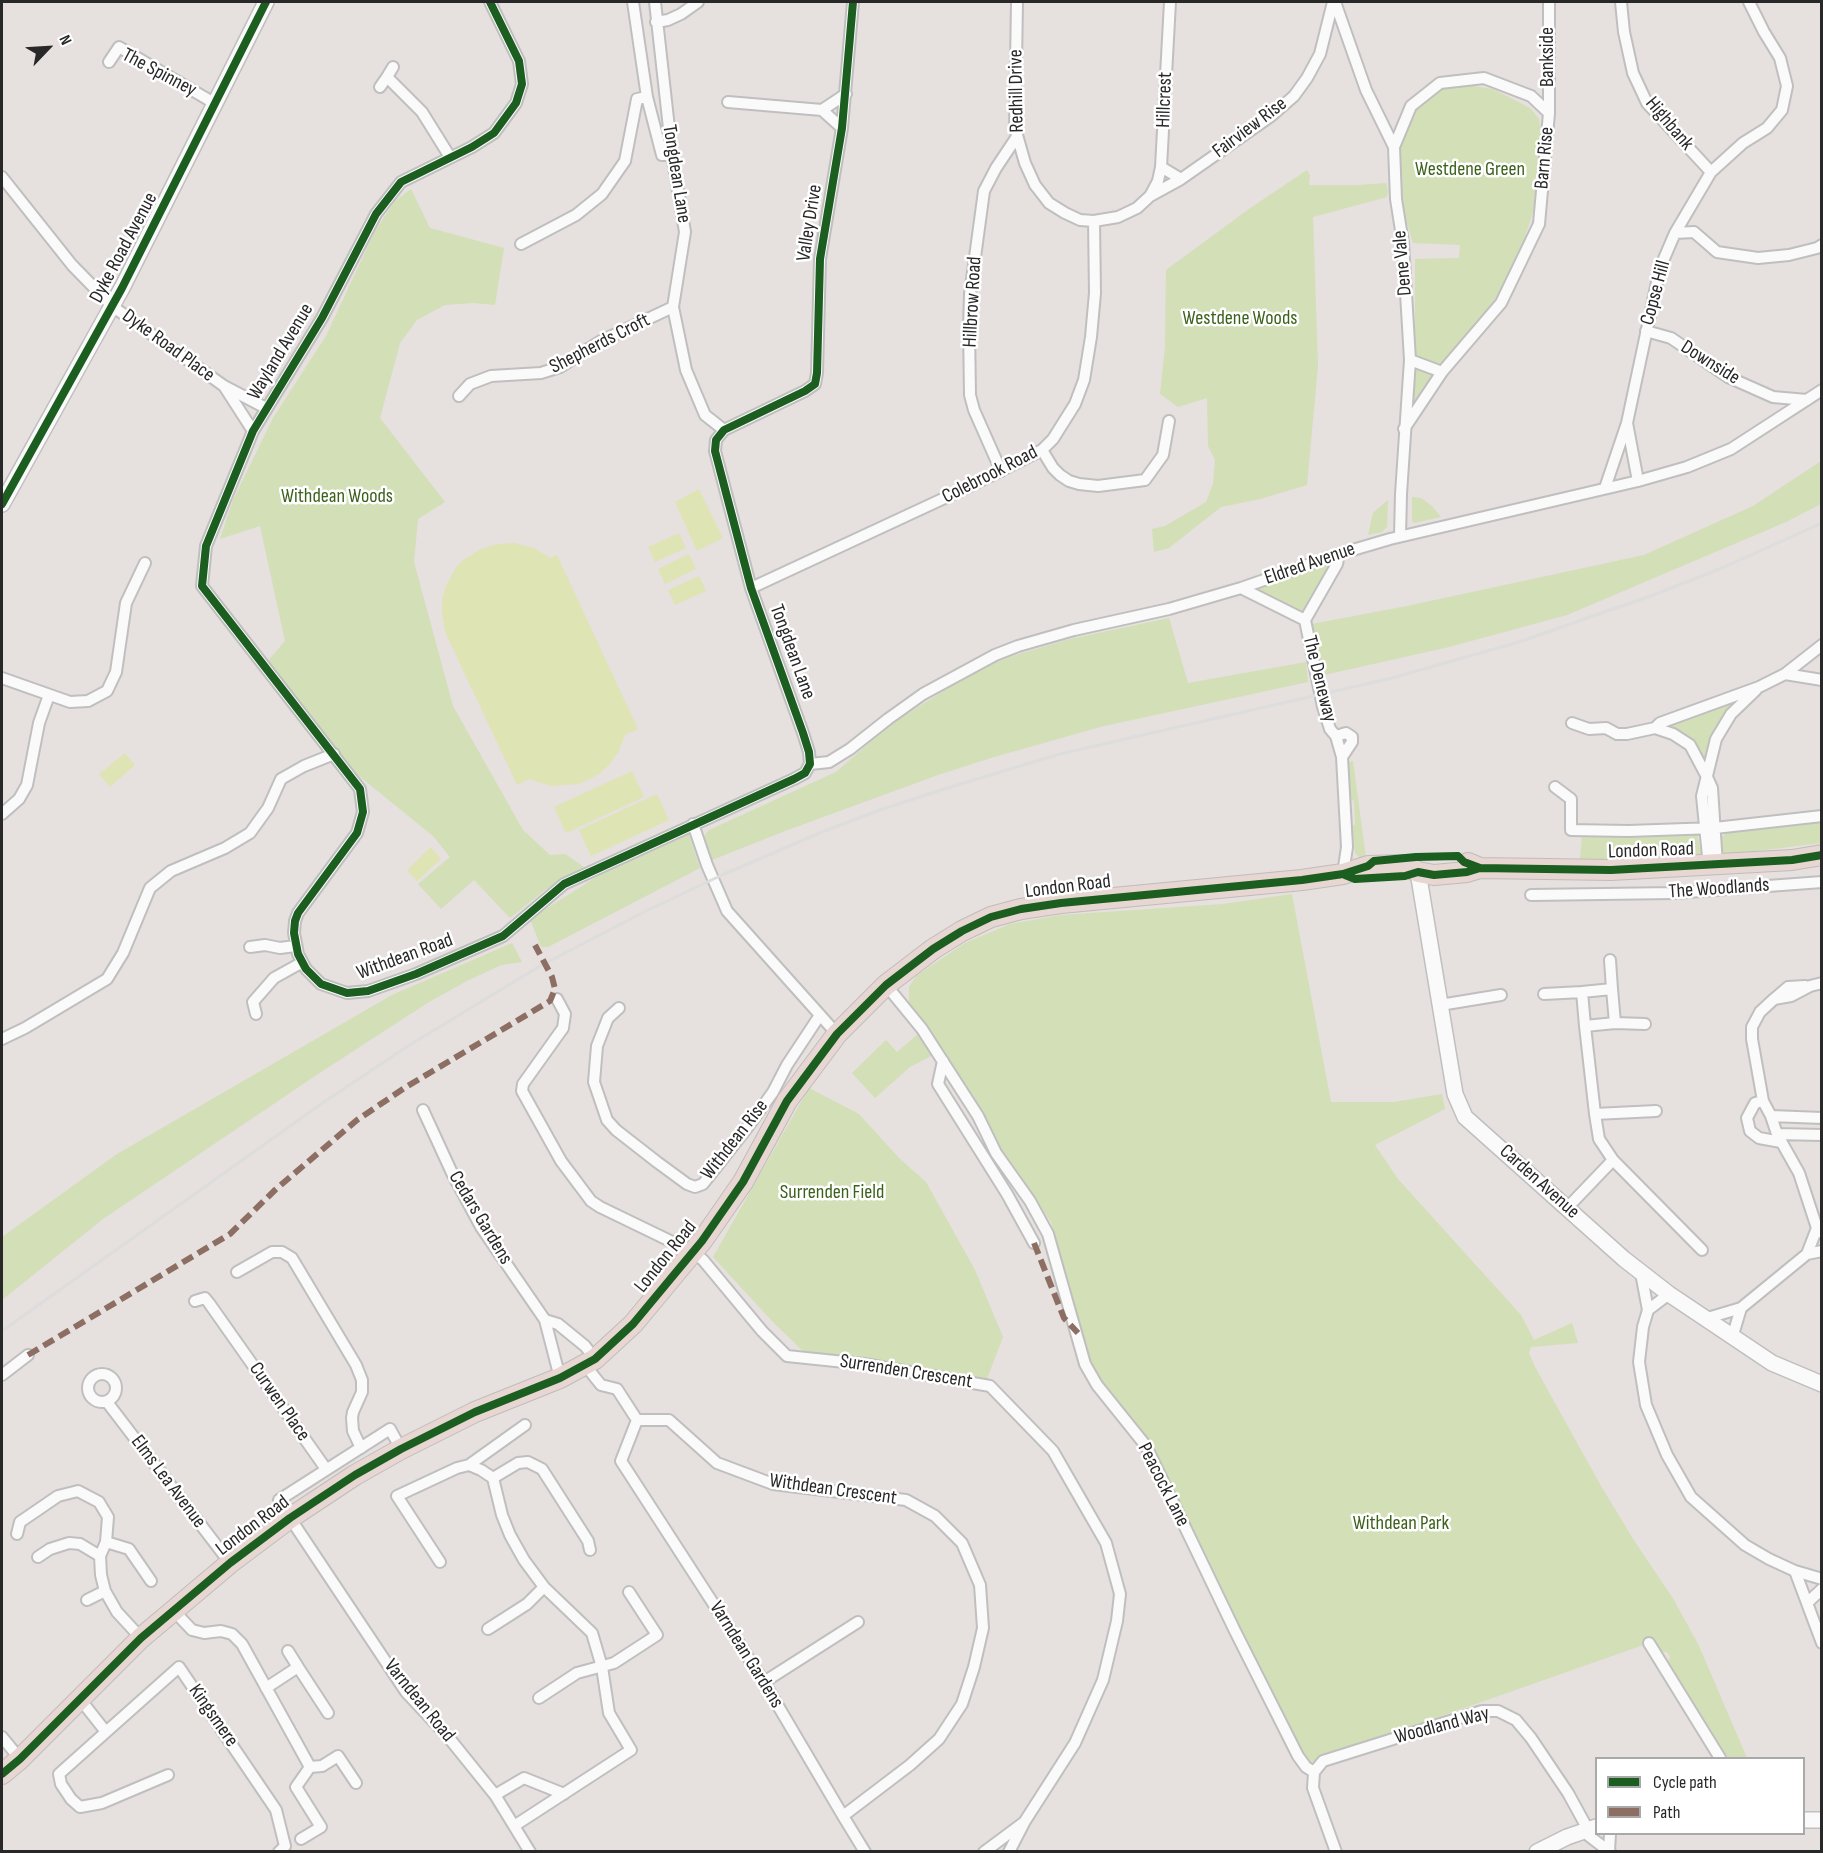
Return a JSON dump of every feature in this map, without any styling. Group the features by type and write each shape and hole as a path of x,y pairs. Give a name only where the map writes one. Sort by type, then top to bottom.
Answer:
{"highway":[{"name":"London Road","path":"2,1774 20,1759 141,1638 230,1563 290,1518 355,1475 401,1449 475,1412 560,1378 590,1362 633,1324 693,1252 743,1182 787,1101 837,1034 886,985 933,949 963,931 992,917 1022,909 1061,903 1217,889 1352,871 1355,879 1405,876 1418,872 1434,875 1467,872 1480,867 1641,881 1713,865 1792,860 1821,855"}],"street":[{"name":"Dyke Road Avenue","path":"2,504 7,484 112,306 266,2"},
{"name":"Wayland Avenue","path":"334,754 202,586 206,546 253,431 322,318 376,214 401,182 472,147 494,133 516,103 522,84 519,61 490,2"},
{"path":"633,2 647,98 662,155 672,155"},
{"name":"Tongdean Lane","path":"655,2 672,155 685,232 673,307 686,370 705,415 723,430 716,440 716,451 751,588 803,733 810,764"},
{"path":"656,22 681,14 698,2"},
{"name":"Valley Drive","path":"723,430 815,384 820,259 842,128 853,2"},
{"name":"Redhill Drive","path":"1017,2 1016,138 1035,185 1048,203 1080,220 1094,221 1118,217 1137,208 1149,196"},
{"name":"Hillcrest","path":"1149,196 1158,181 1161,167 1170,2"},
{"name":"Fairview Rise","path":"1149,196 1181,179 1271,116 1294,96 1320,54 1334,2"},
{"name":"Dene Vale","path":"1334,2 1366,90 1394,147 1396,199 1404,253 1410,360 1404,429 1400,536"},
{"name":"Bankside","path":"1549,2 1549,113"},
{"name":"Highbank","path":"1621,2 1624,32 1633,73 1647,103 1711,172"},
{"name":"Copse Hill","path":"1605,488 1627,423 1660,268 1675,233 1711,172 1727,156 1767,128 1782,110 1787,86 1780,58 1749,2"},
{"path":"1325,34 1338,30 1346,36"},
{"name":"The Spinney","path":"109,62 119,46 214,103"},
{"path":"380,87 390,72 422,112 450,157"},
{"name":"Barn Rise","path":"1394,147 1411,106 1440,83 1484,78 1531,96 1549,113 1539,224 1502,303 1442,372 1404,429"},
{"path":"1531,96 1548,85"},
{"path":"822,110 846,94"},
{"path":"521,244 576,215 602,194 625,161 637,99 647,98"},
{"path":"728,102 822,110 842,128"},
{"name":"Hillbrow Road","path":"1001,471 972,402 969,328 972,283 984,191 1016,138"},
{"path":"1161,167 1181,179"},
{"name":"Dyke Road Place","path":"2,177 72,265 112,306 224,386"},
{"path":"1688,209 1694,232 1717,252 1758,258 1790,255 1820,247"},
{"name":"Colebrook Road","path":"751,588 1042,450 1063,426 1084,380 1095,293 1094,221"},
{"path":"1675,233 1694,232"},
{"name":"Shepherds Croft","path":"459,396 471,384 491,376 541,373 560,367 601,341 673,307"},
{"name":"Downside","path":"1646,331 1671,338 1728,377 1773,397 1807,400"},
{"path":"1410,360 1442,372"},
{"path":"224,386 266,408"},
{"path":"224,386 253,431"},
{"name":"Eldred Avenue","path":"810,764 829,762 923,694 995,655 1018,646 1074,630 1169,609 1400,536 1638,481 1687,467 1731,449 1821,390"},
{"path":"1773,397 1783,415"},
{"path":"1042,450 1060,475 1079,484 1098,486 1146,480 1163,455 1168,421"},
{"name":"Copse Hill","path":"1627,423 1638,481"},
{"name":"The Deneway","path":"1339,554 1337,564 1305,620 1323,707 1330,729 1336,736 1342,757 1347,847 1352,871"},
{"path":"2,678 70,702 88,701 107,691 116,672 126,603 145,563"},
{"name":"The Deneway","path":"1241,588 1305,620"},
{"path":"1655,728 1660,723 1759,687 1785,674 1821,645"},
{"path":"1785,674 1821,680"},
{"path":"1713,865 1710,828 1702,796 1716,739 1731,714 1759,687"},
{"path":"2,814 20,799 27,785 36,733 49,695"},
{"path":"1572,723 1589,729 1606,728 1617,734 1655,728 1673,734 1690,746 1707,777"},
{"path":"2,1039 25,1028 107,979 123,953 150,888 171,871 225,848 250,833 268,808 281,778 304,765 334,754 360,789 363,812 357,833 298,914 295,921 296,946 301,963 274,978 253,1002 256,1014"},
{"path":"810,764 805,772 794,779 696,823 707,865 728,911 837,1034"},
{"path":"1555,787 1571,799 1571,830 1628,831 1710,828 1821,816"},
{"name":"Withdean Road","path":"301,963 312,976 329,988 347,993 368,991 416,974 503,936 564,884 696,823"},
{"path":"1347,847 1353,861 1352,871"},
{"name":"Carden Avenue","path":"1418,872 1455,1094 1465,1117 1641,1273 1732,1338 1772,1363 1821,1384"},
{"name":"The Woodlands","path":"1531,895 1641,881 1674,893 1821,882"},
{"path":"250,947 296,946"},
{"path":"1610,960 1615,1023"},
{"path":"1706,1320 1741,1308 1807,1254 1819,1230 1798,1173 1762,1101 1752,1027 1760,1012 1788,987 1821,983"},
{"name":"Peacock Lane","path":"886,985 922,1029 943,1061 978,1116 996,1153 1030,1201 1048,1234 1085,1364 1097,1385 1146,1446 1234,1631 1298,1756 1306,1767 1314,1772"},
{"path":"1544,994 1612,989"},
{"path":"1582,992 1599,1139 1613,1160 1702,1250"},
{"path":"1440,1005 1501,995"},
{"name":"Surrenden Crescent","path":"557,999 565,1014 562,1028 523,1084 523,1095 561,1161 591,1201 693,1252 703,1260 762,1331 787,1356 864,1364 990,1386 1053,1451 1106,1543 1119,1594 1117,1621 1103,1680 1075,1743 1025,1821 1010,1851"},
{"name":"Withdean Rise","path":"619,1008 609,1018 597,1046 594,1082 607,1120 616,1130 657,1162 687,1184 695,1187 703,1184 747,1128 773,1092 787,1065 820,1015"},
{"path":"1585,1026 1615,1023 1645,1024"},
{"path":"943,1061 938,1084 1007,1194 1034,1243"},
{"path":"1762,1101 1755,1103 1747,1118 1750,1131 1760,1138 1817,1134 1817,1118 1771,1116"},
{"name":"Cedars Gardens","path":"423,1110 452,1173 481,1227 545,1320 560,1378"},
{"path":"1595,1114 1656,1111"},
{"path":"1568,1207 1613,1160"},
{"path":"1807,1254 1821,1251"},
{"path":"237,1272 272,1252 282,1252 292,1258 356,1365 362,1380 362,1392 352,1418 353,1431 361,1448"},
{"path":"1641,1273 1648,1310 1643,1327 1639,1362 1646,1405 1667,1455 1691,1497 1745,1545 1768,1560 1821,1579"},
{"path":"1648,1310 1669,1294"},
{"name":"Curwen Place","path":"195,1301 205,1299 210,1303 326,1469"},
{"path":"1732,1338 1741,1308"},
{"name":"Cedars Gardens","path":"545,1320 558,1324 585,1346 601,1385 617,1389 637,1420"},
{"path":"2,1375 28,1355"},
{"name":"Elms Lea Avenue","path":"107,1402 230,1563"},
{"name":"Varndean Gardens","path":"637,1420 621,1461 764,1682 865,1851"},
{"name":"Withdean Crescent","path":"637,1420 669,1420 717,1463 773,1484 906,1500 935,1516 962,1544 980,1585 983,1628 962,1704 939,1739 910,1765 843,1815"},
{"path":"469,1466 525,1425"},
{"path":"279,1500 390,1429 401,1449"},
{"path":"493,1478 518,1463 528,1462 542,1468 588,1541 590,1550"},
{"path":"440,1562 397,1496 457,1468 469,1466 482,1470 493,1478 502,1515 524,1560 544,1587 591,1633 602,1667 609,1713 631,1750 514,1826"},
{"path":"18,1534 20,1521 58,1496 78,1491 99,1502 108,1517 106,1542 100,1556 105,1591 117,1612 141,1638"},
{"name":"Varndean Road","path":"290,1518 406,1692 449,1738 495,1795 528,1851"},
{"path":"106,1542 129,1550 151,1581"},
{"path":"38,1557 69,1543 80,1544 100,1556"},
{"path":"1795,1571 1821,1643"},
{"path":"488,1629 526,1604 544,1587"},
{"path":"1808,1604 1821,1589"},
{"path":"87,1600 105,1591"},
{"path":"539,1698 578,1673 614,1663 657,1635 629,1592"},
{"path":"173,1610 192,1630 204,1633 221,1631 232,1634 242,1644 310,1767"},
{"path":"764,1682 858,1622"},
{"path":"1649,1643 1719,1757"},
{"path":"288,1651 328,1713"},
{"name":"Kingsmere","path":"168,1775 102,1803 80,1807 71,1799 61,1784 59,1774 179,1666 276,1809 285,1846 279,1851"},
{"path":"266,1688 298,1667"},
{"path":"80,1699 106,1732"},
{"name":"Woodland Way","path":"1314,1772 1323,1761 1482,1711 1498,1711 1516,1720 1531,1738 1592,1829"},
{"path":"2,1737 20,1759"},
{"path":"310,1767 322,1766 338,1756 356,1783"},
{"path":"301,1839 321,1827 296,1787 310,1767"},
{"path":"1314,1772 1313,1788 1336,1851"},
{"path":"495,1795 524,1778 564,1794"},
{"path":"1805,1820 1821,1820"},
{"name":"Surrenden Crescent","path":"984,1851 1025,1821"},
{"path":"1592,1829 1589,1836 1610,1851"},
{"path":"1537,1851 1592,1829"},
{"path":"1610,1835 1610,1851"}],"green space":[{"name":"Westdene Green","path":"1444,86 1493,89 1530,108 1539,119 1543,151 1540,183 1522,246 1502,288 1411,411 1415,353 1415,259 1459,258 1460,245 1413,243 1402,207 1399,180 1401,148 1413,112 1421,102"},
{"name":"Westdene Woods","path":"1307,170 1310,175 1309,185 1386,183 1388,191 1387,197 1313,217 1318,366 1307,485 1260,499 1221,507 1169,548 1154,552 1152,529 1165,526 1206,502 1213,484 1215,460 1208,446 1207,398 1178,407 1160,394 1165,348 1166,270"},
{"name":"Withdean Woods","path":"411,189 430,228 504,248 495,305 473,303 445,305 417,320 400,343 380,418 445,502 418,519 414,562 453,706 523,830 550,855 565,854 584,867 545,890 510,918 474,880 441,909 418,884 450,857 433,836 353,771 267,662 285,641 260,526 220,539 233,500 273,418 326,336 375,231 395,201"},
{"path":"1821,461 1821,504 1786,522 1567,615 1449,647 1324,675 1312,624 1644,555 1753,506"},
{"path":"699,489 723,538 697,551 675,502"},
{"path":"1412,497 1421,498 1441,517 1414,523"},
{"path":"1388,500 1387,527 1382,532 1368,535 1373,513"},
{"path":"679,533 686,548 655,562 648,547"},
{"path":"514,543 534,548 551,558 557,555 638,729 625,735 619,751 609,765 599,774 579,784 551,786 529,779 517,785 445,632 442,600 455,569 463,560 481,549 497,544"},
{"path":"689,554 696,569 665,584 658,569"},
{"path":"1325,563 1328,564 1329,569 1300,613 1258,590 1258,588"},
{"path":"699,576 706,591 675,605 668,590"},
{"path":"1169,618 1188,683 1306,662 1308,682 1104,726 994,757 938,775 712,860 704,841 709,830 836,772 891,724 977,670 1009,657 1070,639"},
{"path":"1734,702 1721,719 1712,738 1706,762 1689,739 1668,727"},
{"path":"125,753 135,765 110,787 99,774"},
{"path":"1353,761 1366,858 1360,858 1355,853 1352,827 1355,824 1354,801 1351,799 1348,762"},
{"path":"632,771 644,797 566,833 554,807"},
{"path":"657,794 669,820 591,856 579,830"},
{"path":"1821,821 1821,843 1725,855 1720,846 1722,837 1728,831"},
{"path":"688,832 700,868 548,947 541,947 530,919 601,874"},
{"path":"1697,833 1701,854 1645,859 1580,859 1582,835"},
{"path":"431,847 441,859 417,881 407,870"},
{"name":"Withdean Park","path":"1292,894 1331,1102 1394,1102 1442,1094 1445,1109 1375,1145 1398,1179 1521,1315 1534,1340 1572,1323 1578,1343 1531,1347 1529,1353 1601,1486 1674,1600 1699,1646 1747,1757 1727,1757 1668,1661 1670,1657 1667,1652 1661,1652 1649,1643 1308,1763 1301,1758 1156,1458 1099,1383 1091,1363 1051,1222 999,1149 909,1004 909,987 916,976 965,943 1010,924 1061,915 1223,904"},
{"path":"512,943 522,962 501,965 467,981 429,1002 318,1074 103,1219 2,1300 2,1237 117,1154 392,995"},
{"path":"919,1033 935,1054 910,1067 875,1098 852,1073 886,1040 897,1052"},
{"name":"Surrenden Field","path":"809,1088 859,1114 899,1158 926,1182 975,1270 1003,1337 985,1384 806,1354 713,1257"}],"railway":[{"path":"2,1331 324,1102 408,1046 540,966 722,875 880,810 1060,754 1392,678 1519,642 1656,594 1722,568 1822,523"}],"marked path":[{"path":"28,1355 230,1234 275,1190 357,1120 406,1087 550,1001 555,989 552,977 535,945"},
{"path":"1034,1243 1064,1318 1078,1333"}],"cycle path":[{"path":"2,504 122,288 266,2"},
{"path":"490,2 519,61 522,84 516,103 494,133 472,147 401,182 376,214 322,318 253,431 206,546 202,586 360,789 363,812 357,833 298,913 294,933 298,954 306,969 321,984 347,993 368,991 416,974 503,936 564,884 794,779 805,773 810,764 803,733 751,588 715,451 716,440 724,430 815,384 820,259 842,128 853,2"},
{"path":"2,1774 20,1759 141,1638 230,1563 290,1518 355,1475 401,1449 475,1412 560,1378 595,1359 633,1324 702,1241 743,1182 787,1101 837,1034 886,985 933,949 962,931 991,917 1021,909 1061,903 1302,880 1343,874 1368,866 1374,861 1416,857 1458,856 1464,862 1480,868 1611,870 1792,860 1822,855"},
{"path":"1345,875 1355,879 1405,876 1418,872 1434,875 1467,872 1480,868"}]}
